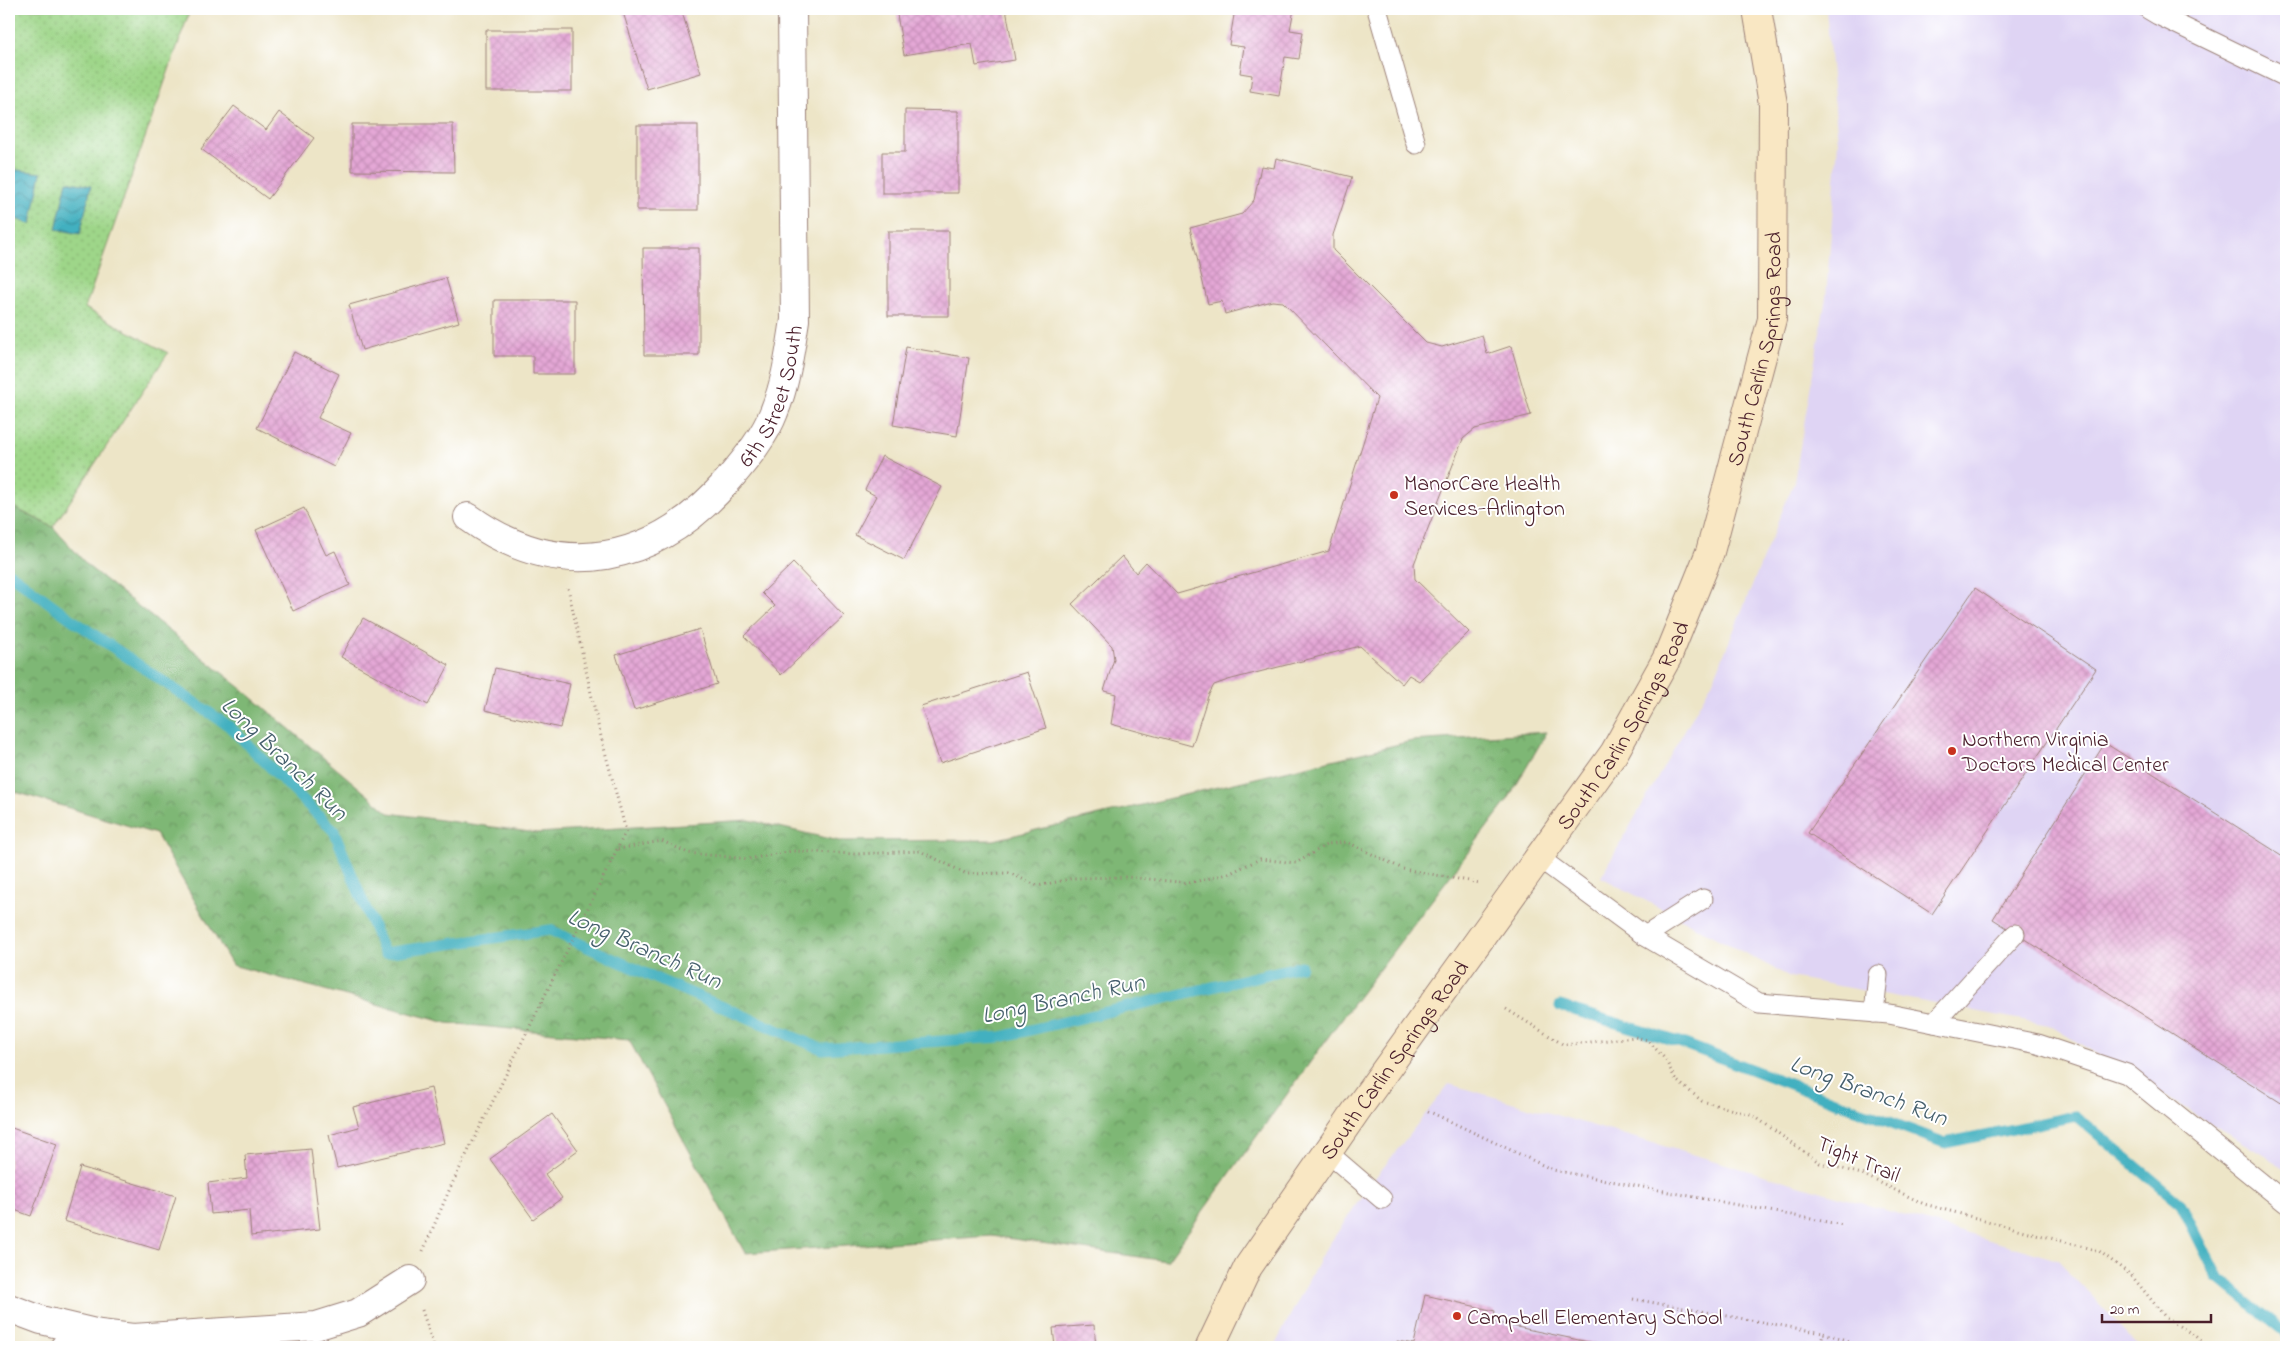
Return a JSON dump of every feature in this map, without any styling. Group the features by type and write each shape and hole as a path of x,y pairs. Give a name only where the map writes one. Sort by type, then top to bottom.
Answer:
{"main road":[{"name":"South Carlin Springs Road","path":"1210,1347 1248,1266 1327,1152 1614,752 1668,658 1710,552 1772,319 1773,104 1756,9"}],"street":[{"name":"6th Street South","path":"468,517 490,533 526,549 562,556 602,556 643,546 678,526 714,497 743,463 774,414 787,370 795,320 792,9"},
{"path":"9,1308 41,1320 67,1338 100,1334 133,1338 316,1326 358,1313 410,1280"}],"lane":[{"path":"1377,9 1416,144"},
{"path":"2148,9 2158,16 2286,77"},
{"path":"1538,857 1645,936 1759,1003 1874,1013 1934,1023 2038,1044 2127,1074 2286,1203"},
{"path":"1645,936 1703,899"},
{"path":"1934,1023 2015,934"},
{"path":"1874,1013 1878,975"},
{"path":"1327,1152 1382,1199"}],"path":[{"path":"410,1280 451,1186 554,981 626,831 598,725 562,556"},
{"path":"618,849 662,841 688,853 749,860 792,851 856,854 920,851 967,874 1009,873 1038,886 1074,878 1128,877 1189,883 1228,874 1260,859 1296,863 1328,844 1347,842 1402,869 1515,890"},
{"name":"Tight Trail","path":"1506,1009 1564,1045 1635,1037 1648,1040 1665,1059 1676,1080 1702,1101 1754,1116 1820,1163 1862,1174 1924,1204 2098,1251 2132,1276 2166,1318 2207,1347"},
{"path":"1428,1111 1553,1170 1843,1225"},
{"path":"1633,1299 1823,1333 1847,1340 1858,1347"},
{"path":"1820,1347 1823,1333"}],"shaded area":[{"path":"1826,9 2286,9 2286,1169 2049,1025 1790,977 1601,877 1714,679 1794,482 1826,297 1838,142"},
{"path":"1449,1084 2058,1260 2140,1347 1274,1347 1320,1258 1368,1187"}],"green space":[{"path":"9,9 175,9 189,13 85,308 168,353 53,527 9,505"},
{"path":"9,505 53,527 89,567 241,688 389,813 537,833 749,820 839,841 994,840 1412,741 1547,732 1507,801 1334,1029 1167,1261 992,1236 745,1253 629,1040 447,1023 232,965 156,834 9,790"}],"water":[{"path":"9,169 41,173 31,224 9,217"},
{"path":"67,181 91,186 80,234 56,229"}],"building":[{"path":"622,9 681,9 701,73 647,89"},
{"path":"896,9 1006,9 1015,60 976,66 972,44 904,55"},
{"path":"1235,9 1294,9 1290,30 1303,32 1299,59 1285,57 1279,96 1250,91 1252,75 1240,73 1244,47 1229,45"},
{"path":"486,30 572,30 572,91 486,91"},
{"path":"234,106 266,130 279,112 314,138 268,199 201,149"},
{"path":"905,110 958,111 958,193 882,193 882,152 905,152"},
{"path":"352,124 453,124 454,172 352,171"},
{"path":"637,125 698,125 698,210 637,210"},
{"name":"ManorCare Health Services-Arlington","path":"1276,158 1352,177 1333,235 1333,250 1426,343 1442,347 1482,335 1487,354 1511,346 1531,415 1475,429 1463,439 1414,564 1415,579 1469,632 1419,681 1409,675 1402,684 1360,646 1228,680 1214,685 1208,696 1192,746 1111,724 1116,694 1104,691 1114,659 1112,646 1072,604 1122,556 1136,573 1146,562 1177,594 1329,551 1377,398 1283,302 1272,301 1225,314 1222,301 1208,304 1190,228 1242,214 1254,200 1261,166 1274,168"},
{"path":"888,231 949,231 949,316 888,316"},
{"path":"643,248 699,248 699,355 644,355"},
{"path":"446,278 459,322 362,350 349,305"},
{"path":"494,300 575,300 575,374 533,374 533,356 494,356"},
{"path":"906,347 969,358 957,436 893,425"},
{"path":"294,352 339,374 318,418 351,433 334,467 257,428"},
{"path":"882,456 942,487 904,560 855,535 876,496 865,490"},
{"path":"304,508 326,555 335,551 350,585 293,611 256,530"},
{"path":"793,563 844,616 781,675 744,636 775,606 762,593"},
{"name":"Northern Virginia Doctors Medical Center","path":"1975,588 2096,669 1932,914 1808,833"},
{"path":"363,618 449,665 428,705 341,657"},
{"path":"700,629 717,684 634,710 616,655"},
{"path":"495,668 570,684 560,728 485,710"},
{"path":"1027,672 1046,728 940,763 921,706"},
{"path":"2105,743 2286,858 2286,1106 1993,919"},
{"path":"431,1088 444,1143 337,1168 329,1135 359,1127 353,1107"},
{"path":"552,1114 578,1150 545,1174 562,1198 533,1219 490,1159"},
{"path":"9,1127 57,1144 31,1216 9,1208"},
{"path":"311,1149 320,1229 251,1236 249,1210 211,1214 208,1183 247,1178 245,1155"},
{"path":"80,1167 176,1196 159,1250 64,1221"},
{"name":"Campbell Elementary School","path":"1425,1295 1495,1311 1493,1322 1612,1347 1396,1347 1397,1341 1414,1344"},
{"path":"1094,1325 1096,1347 1055,1347 1053,1328"}],"waterway":[{"name":"Long Branch Run","path":"9,573 74,621 229,726 334,831 384,953 550,930 664,982 822,1049 1001,1037 1301,966"},
{"name":"Long Branch Run","path":"1560,1006 1679,1042 1945,1143 2076,1116 2181,1204 2218,1278 2286,1333"}],"place":[{"name":"ManorCare Health Services-Arlington","path":"1394,495"},
{"name":"Northern Virginia Doctors Medical Center","path":"1952,751"},
{"name":"Campbell Elementary School","path":"1457,1316"}]}
